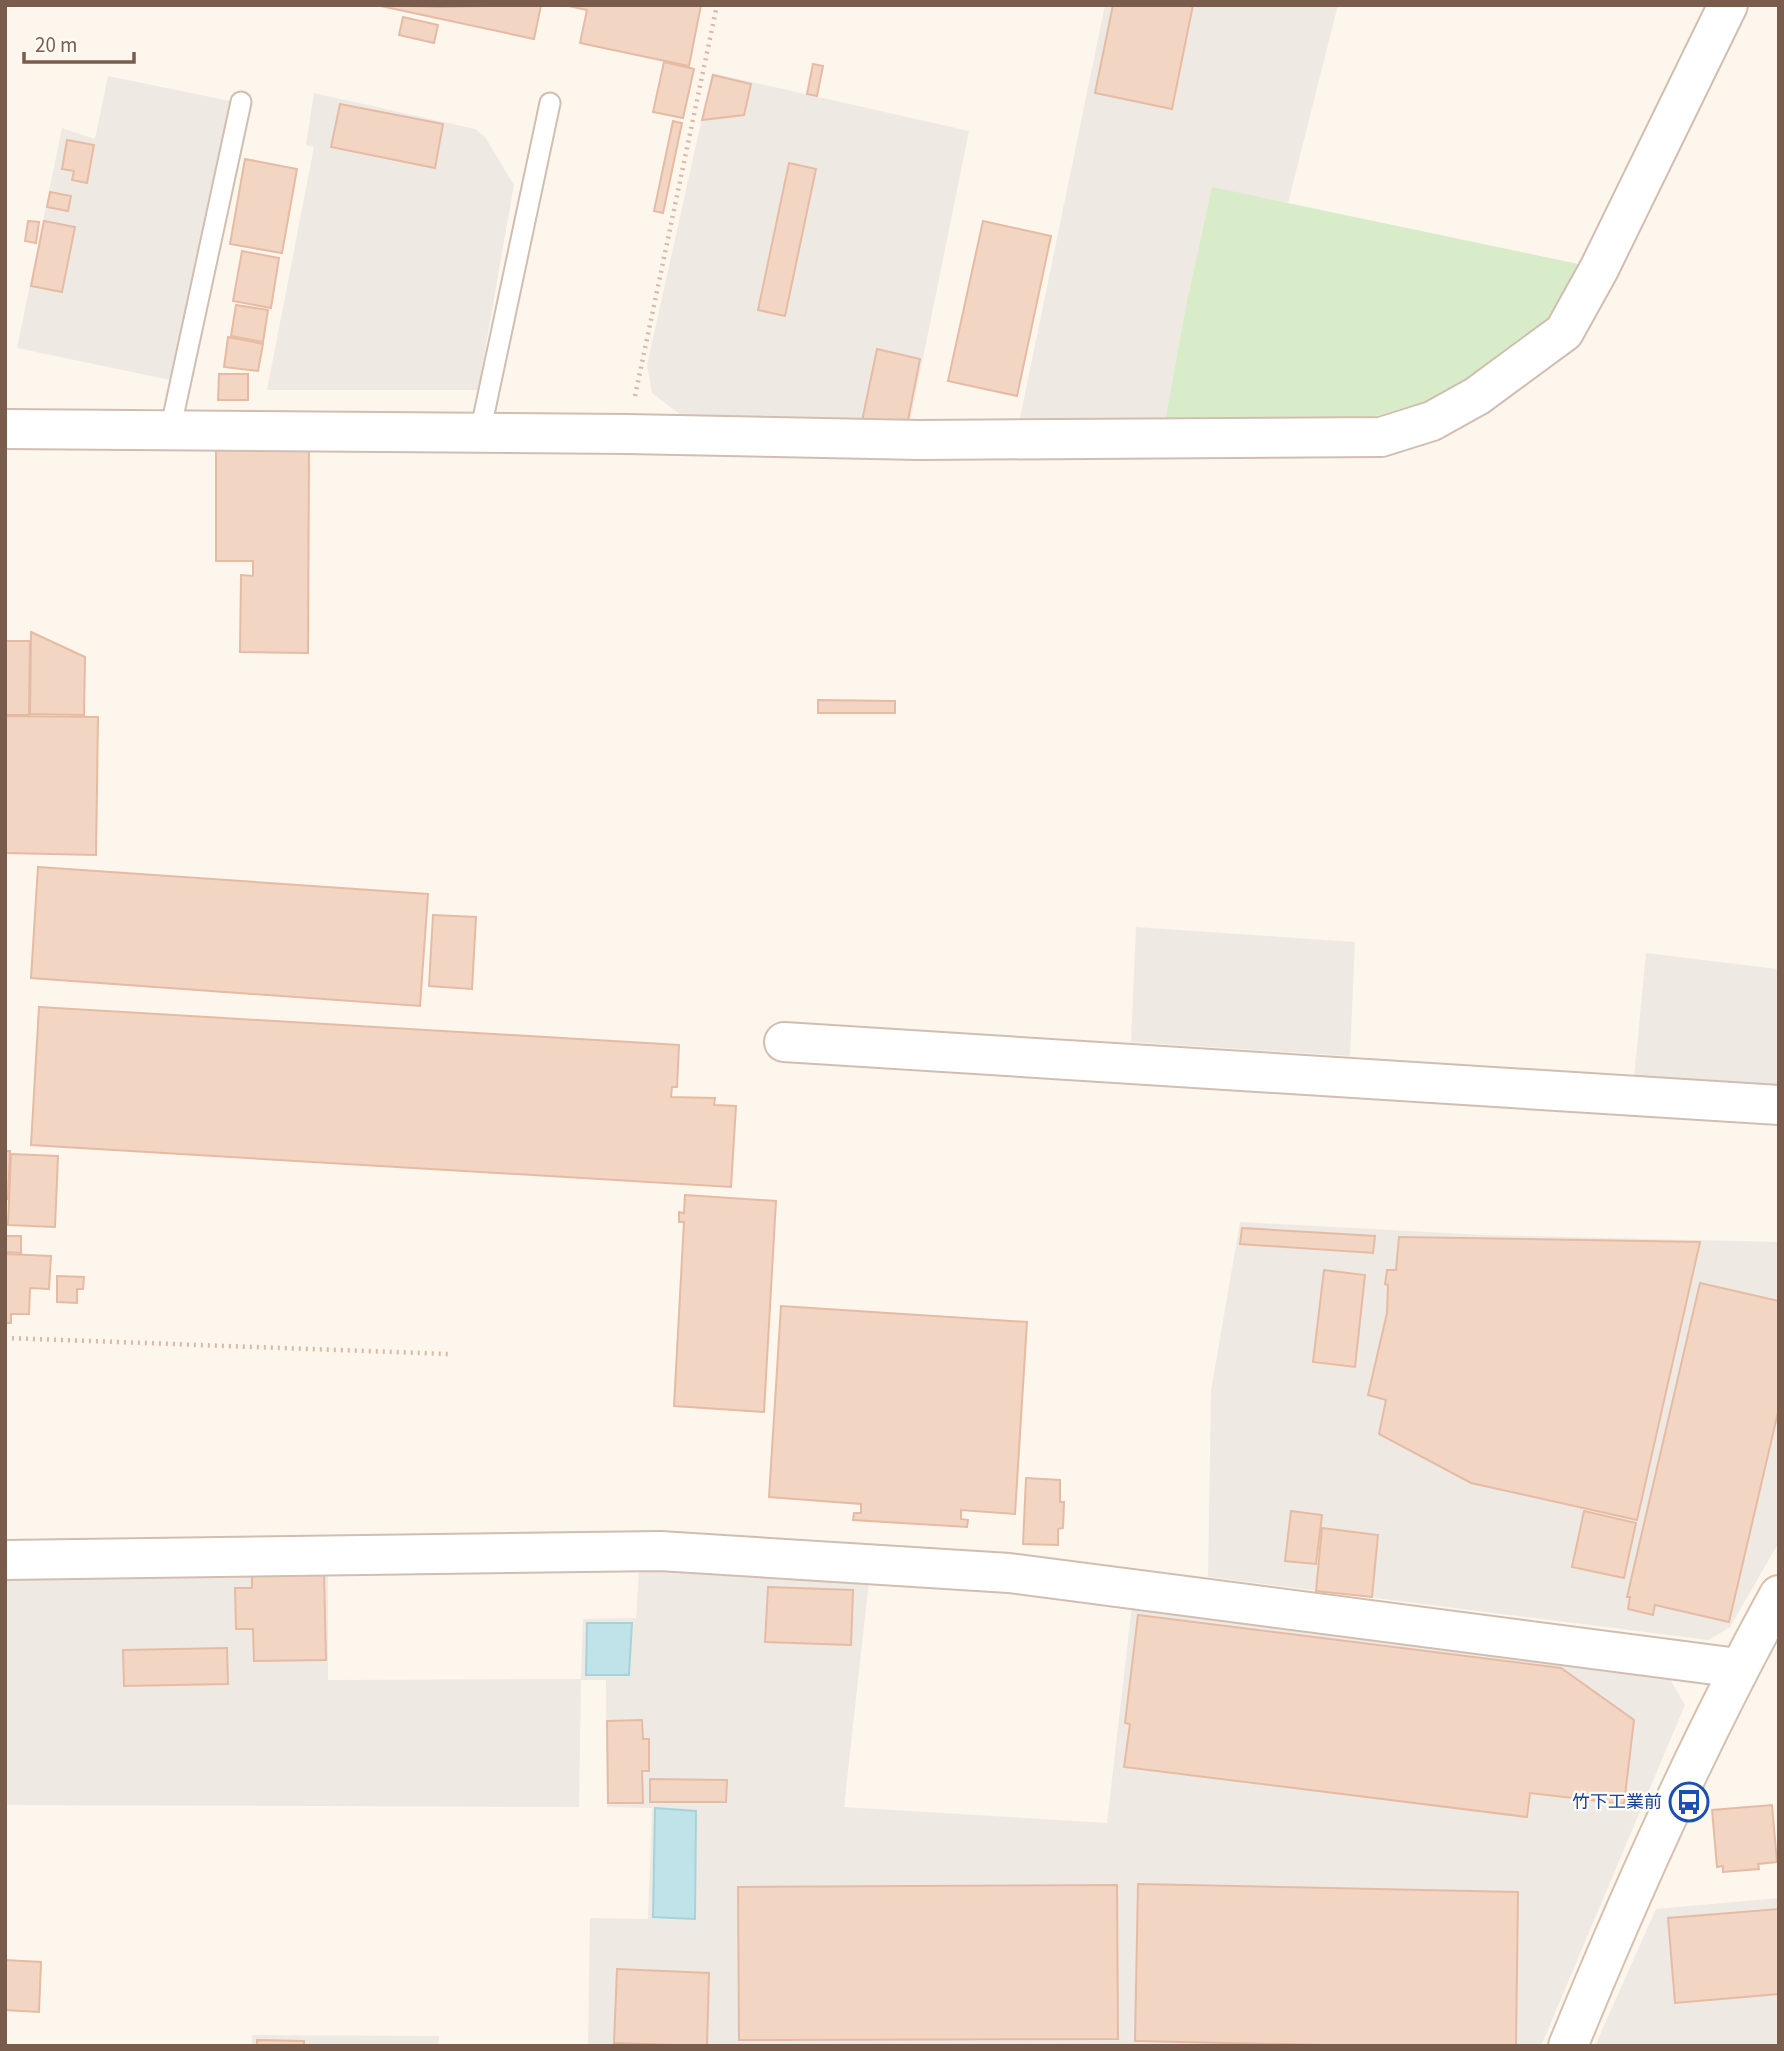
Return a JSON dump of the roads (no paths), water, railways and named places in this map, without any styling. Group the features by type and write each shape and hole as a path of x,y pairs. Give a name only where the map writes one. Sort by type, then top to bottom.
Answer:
{"street":[{"path":"5,429 627,434 920,440 1381,437 1432,421 1477,396 1564,332 1599,269 1724,8 1728,5"},
{"path":"785,1042 1779,1105"},
{"path":"5,1560 660,1551 1009,1573 1738,1668"},
{"path":"1568,2046 1658,1836 1738,1668 1779,1595"}],"lane":[{"path":"170,430 241,102"},
{"path":"480,433 550,103"}],"water":[{"path":"587,1623 632,1623 629,1675 586,1675"},
{"path":"655,1808 696,1811 695,1919 653,1917"}],"place":[{"name":"竹下工業前","path":"1689,1802"}]}
